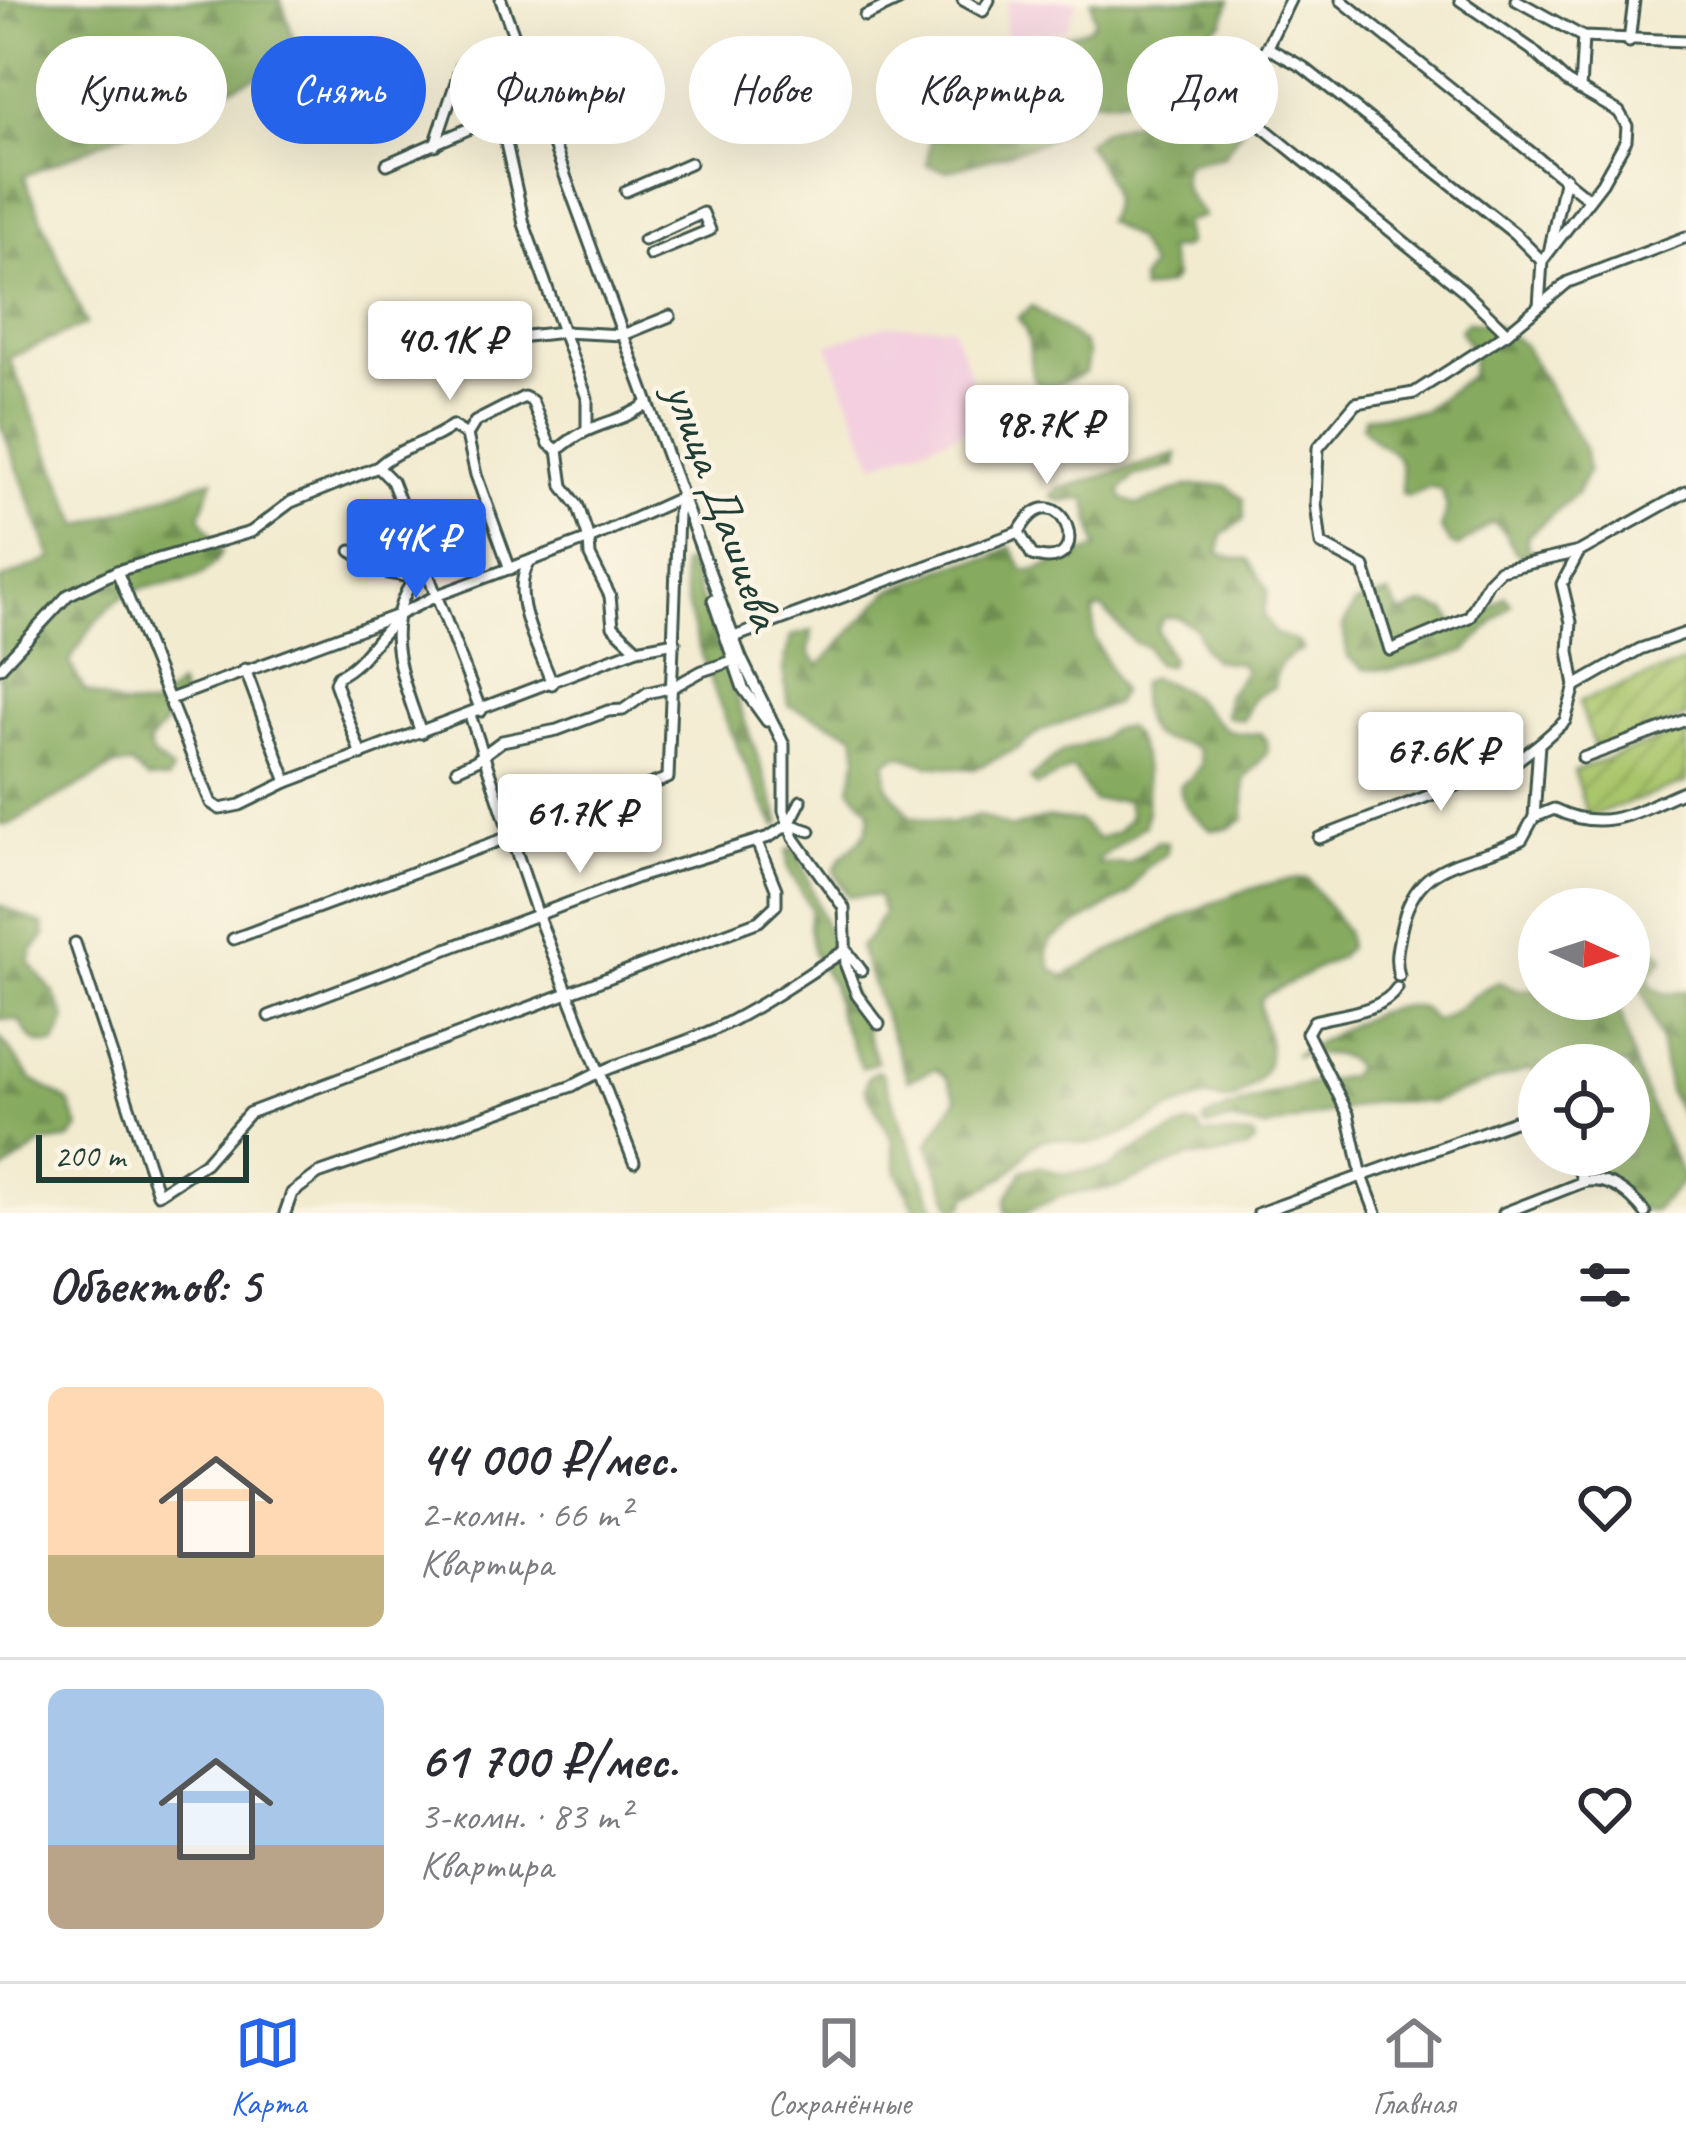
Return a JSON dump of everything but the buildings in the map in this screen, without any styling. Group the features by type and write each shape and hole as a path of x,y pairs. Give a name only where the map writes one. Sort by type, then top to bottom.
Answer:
{"street":[{"name":"улица Дашиева","path":"502,0 513,36"},
{"path":"865,16 899,0"},
{"path":"963,0 982,11 989,0"},
{"path":"1274,36 1290,0"},
{"path":"1341,0 1589,199"},
{"path":"1460,0 1580,90 1619,112 1628,133 1589,199 1545,257"},
{"path":"1516,0 1583,38 1686,41"},
{"path":"1629,42 1634,0"},
{"path":"1580,90 1583,38"},
{"path":"1278,53 1304,67 1545,257"},
{"path":"435,145 450,100"},
{"path":"387,164 450,138"},
{"path":"504,144 524,224 587,398 586,428"},
{"name":"улица Дашиева","path":"553,144 734,637 737,659 784,746 784,811 807,860 844,908 846,966 857,995 879,1024"},
{"path":"1278,144 1451,280 1507,333"},
{"path":"626,191 690,164"},
{"path":"1539,306 1564,177"},
{"path":"644,240 703,213 710,230 650,255"},
{"path":"1686,237 1568,282 1507,333 1414,393 1356,404 1318,448 1316,504 1321,544 1364,567 1390,650 1469,617 1488,582 1501,570 1579,552 1686,492"},
{"path":"478,348 563,332 623,334 670,316"},
{"path":"509,569 467,435 475,422 524,397 532,401 549,444 558,450 563,487 578,506 590,556 610,596 613,626 637,649"},
{"path":"558,450 586,428 621,419 648,403"},
{"path":"0,668 68,596 117,571 250,532 291,502 378,467 452,426 467,435"},
{"path":"378,467 392,481 438,595 510,837 634,1162"},
{"path":"361,755 335,683 397,619 438,595 589,539 682,497"},
{"path":"233,939 668,778 682,497"},
{"path":"734,637 1019,532 1039,510 1054,510 1065,518 1069,545 1060,556 1046,560 1032,555 1019,532"},
{"path":"351,551 388,573 428,578"},
{"path":"1319,838 1514,763 1564,722 1575,686 1569,651 1571,622 1562,584 1579,552"},
{"path":"530,561 524,571 522,598 552,684"},
{"path":"117,571 212,802 220,808 240,805 286,782 637,649 675,642"},
{"path":"415,578 406,589 397,619 399,664 421,733"},
{"path":"457,769 502,741 623,710 647,693 737,659 713,600"},
{"path":"170,699 397,619"},
{"path":"1575,686 1640,649 1686,633"},
{"path":"245,669 286,782"},
{"path":"1583,758 1686,720"},
{"path":"1376,1213 1348,1114 1307,1028 1314,1021 1389,1000 1398,982 1394,959 1402,914 1422,883 1452,862 1522,838 1534,817 1539,744"},
{"path":"1514,763 1536,778 1554,809 1572,818 1610,821 1686,790"},
{"path":"269,1016 698,855 757,842 789,824 801,801"},
{"path":"1534,817 1554,809"},
{"path":"789,824 810,831"},
{"path":"75,943 158,1194 205,1163 249,1113 759,921 776,905 776,889 757,842"},
{"path":"285,1213 292,1192 318,1174 572,1086 598,1071 717,1028 846,950 861,970"},
{"path":"1259,1213 1518,1120"},
{"path":"1581,1176 1583,1182"},
{"path":"1504,1213 1592,1180 1617,1188 1646,1213"}],"shaded area":[{"path":"1007,0 1078,0 1067,29 1044,36 1006,36"},
{"path":"885,325 952,326 988,423 874,464 828,345"}],"green space":[{"path":"0,0 281,0 293,36 251,36 251,79 227,89 227,36 36,36 36,144 99,144 24,176 86,324 9,358 80,526 213,479 200,516 222,552 201,575 137,590 114,603 69,662 84,690 121,706 153,708 178,685 182,694 148,744 153,756 172,771 168,780 147,779 131,765 115,766 8,825 0,825 0,580 52,559 0,422"},
{"path":"1091,0 1230,0 1223,23 1207,36 1127,36 1127,97 1117,100 1103,101 1103,36 1065,36 1095,21"},
{"path":"1127,124 1127,144 1232,144 1224,156 1186,163 1183,185 1204,216 1184,222 1187,244 1167,249 1174,278 1167,285 1142,291 1141,279 1150,266 1135,239 1105,221 1111,191 1087,144 1103,144 1104,130"},
{"path":"930,144 1038,144 947,171 927,165"},
{"path":"1032,306 1083,343 1088,355 1085,373 1049,388 1034,380 1029,342 1018,318"},
{"path":"1467,322 1493,324 1524,345 1584,447 1588,471 1576,494 1527,536 1527,548 1545,558 1517,553 1492,522 1458,547 1450,543 1441,529 1447,508 1442,490 1430,486 1409,496 1402,494 1397,457 1362,426 1365,417 1423,411 1471,375 1473,355 1460,330"},
{"path":"1177,454 1175,466 1135,476 1121,490 1122,498 1138,505 1187,486 1225,485 1243,499 1244,519 1222,535 1219,553 1248,559 1268,591 1263,614 1274,633 1299,643 1303,650 1281,663 1274,687 1254,697 1243,720 1226,716 1227,696 1245,671 1240,663 1213,660 1196,628 1177,617 1163,618 1157,629 1171,660 1168,666 1156,664 1147,647 1135,643 1102,608 1093,611 1094,637 1121,692 1114,704 1042,730 1017,749 974,769 928,765 900,755 886,761 887,786 911,817 951,824 978,815 1011,828 1047,818 1079,821 1098,839 1117,832 1130,817 1127,800 1093,801 1073,768 1036,786 1030,779 1061,752 1126,727 1139,747 1145,773 1145,825 1099,859 1099,864 1129,863 1158,841 1167,843 1166,854 1146,868 1128,894 1051,940 1047,952 1052,969 1063,976 1220,900 1253,888 1308,879 1346,931 1348,947 1339,957 1261,998 1269,1047 1267,1066 1239,1095 1190,1102 1094,1143 1040,1141 1004,1176 968,1195 962,1208 953,1208 928,1144 957,1098 946,1077 935,1069 908,1080 859,947 883,912 878,896 848,896 834,871 869,822 870,810 850,788 858,757 855,734 788,705 783,669 791,636 812,631 809,652 819,666 889,591 955,564 991,558 1011,546 1023,570 1033,571 1097,548 1086,498 1061,502 1052,496 1058,489"},
{"path":"688,562 781,823 776,827 703,660 685,592 682,564"},
{"path":"1389,594 1401,614 1424,604 1446,611 1454,624 1474,623 1505,596 1511,604 1465,652 1392,670 1364,669 1348,657 1343,626 1355,604"},
{"path":"1686,662 1686,717 1595,750 1579,702"},
{"path":"1151,678 1185,692 1229,731 1260,733 1266,740 1267,753 1244,780 1244,819 1229,828 1211,830 1186,805 1180,785 1201,764 1197,748 1158,738 1148,729 1140,683"},
{"path":"1686,730 1686,783 1587,817 1574,771"},
{"path":"791,848 799,855 877,1062 862,1068 838,1014 832,984 813,953 811,909 788,868"},
{"path":"0,905 43,925 45,936 29,962 54,993 66,1019 55,1044 32,1040 19,1020 0,1019"},
{"path":"1650,949 1660,951 1664,959 1650,975"},
{"path":"1650,980 1652,988 1667,994 1686,992 1686,1125 1669,1091 1650,1011"},
{"path":"1499,982 1518,990 1518,1020 1623,1020 1629,1044 1518,1044 1518,1072 1431,1102 1377,1101 1266,1128 1227,1121 1206,1127 1204,1120 1257,1098 1350,1076 1356,1067 1343,1057 1294,1056 1356,1022 1408,1006 1422,1009 1434,1021"},
{"path":"0,1037 31,1079 69,1102 79,1128 70,1139 43,1143 0,1173"},
{"path":"877,1071 937,1213 917,1213 897,1172 892,1139 865,1089 868,1077"},
{"path":"1650,1106 1685,1179 1654,1211 1612,1192 1595,1176 1650,1176"},
{"path":"1187,1125 1198,1126 1201,1134 1253,1136 1255,1142 1247,1149 1188,1157 1117,1187 1064,1195 1023,1213 1006,1213 1006,1200 1023,1170 1040,1167 1064,1174 1109,1168"}]}
